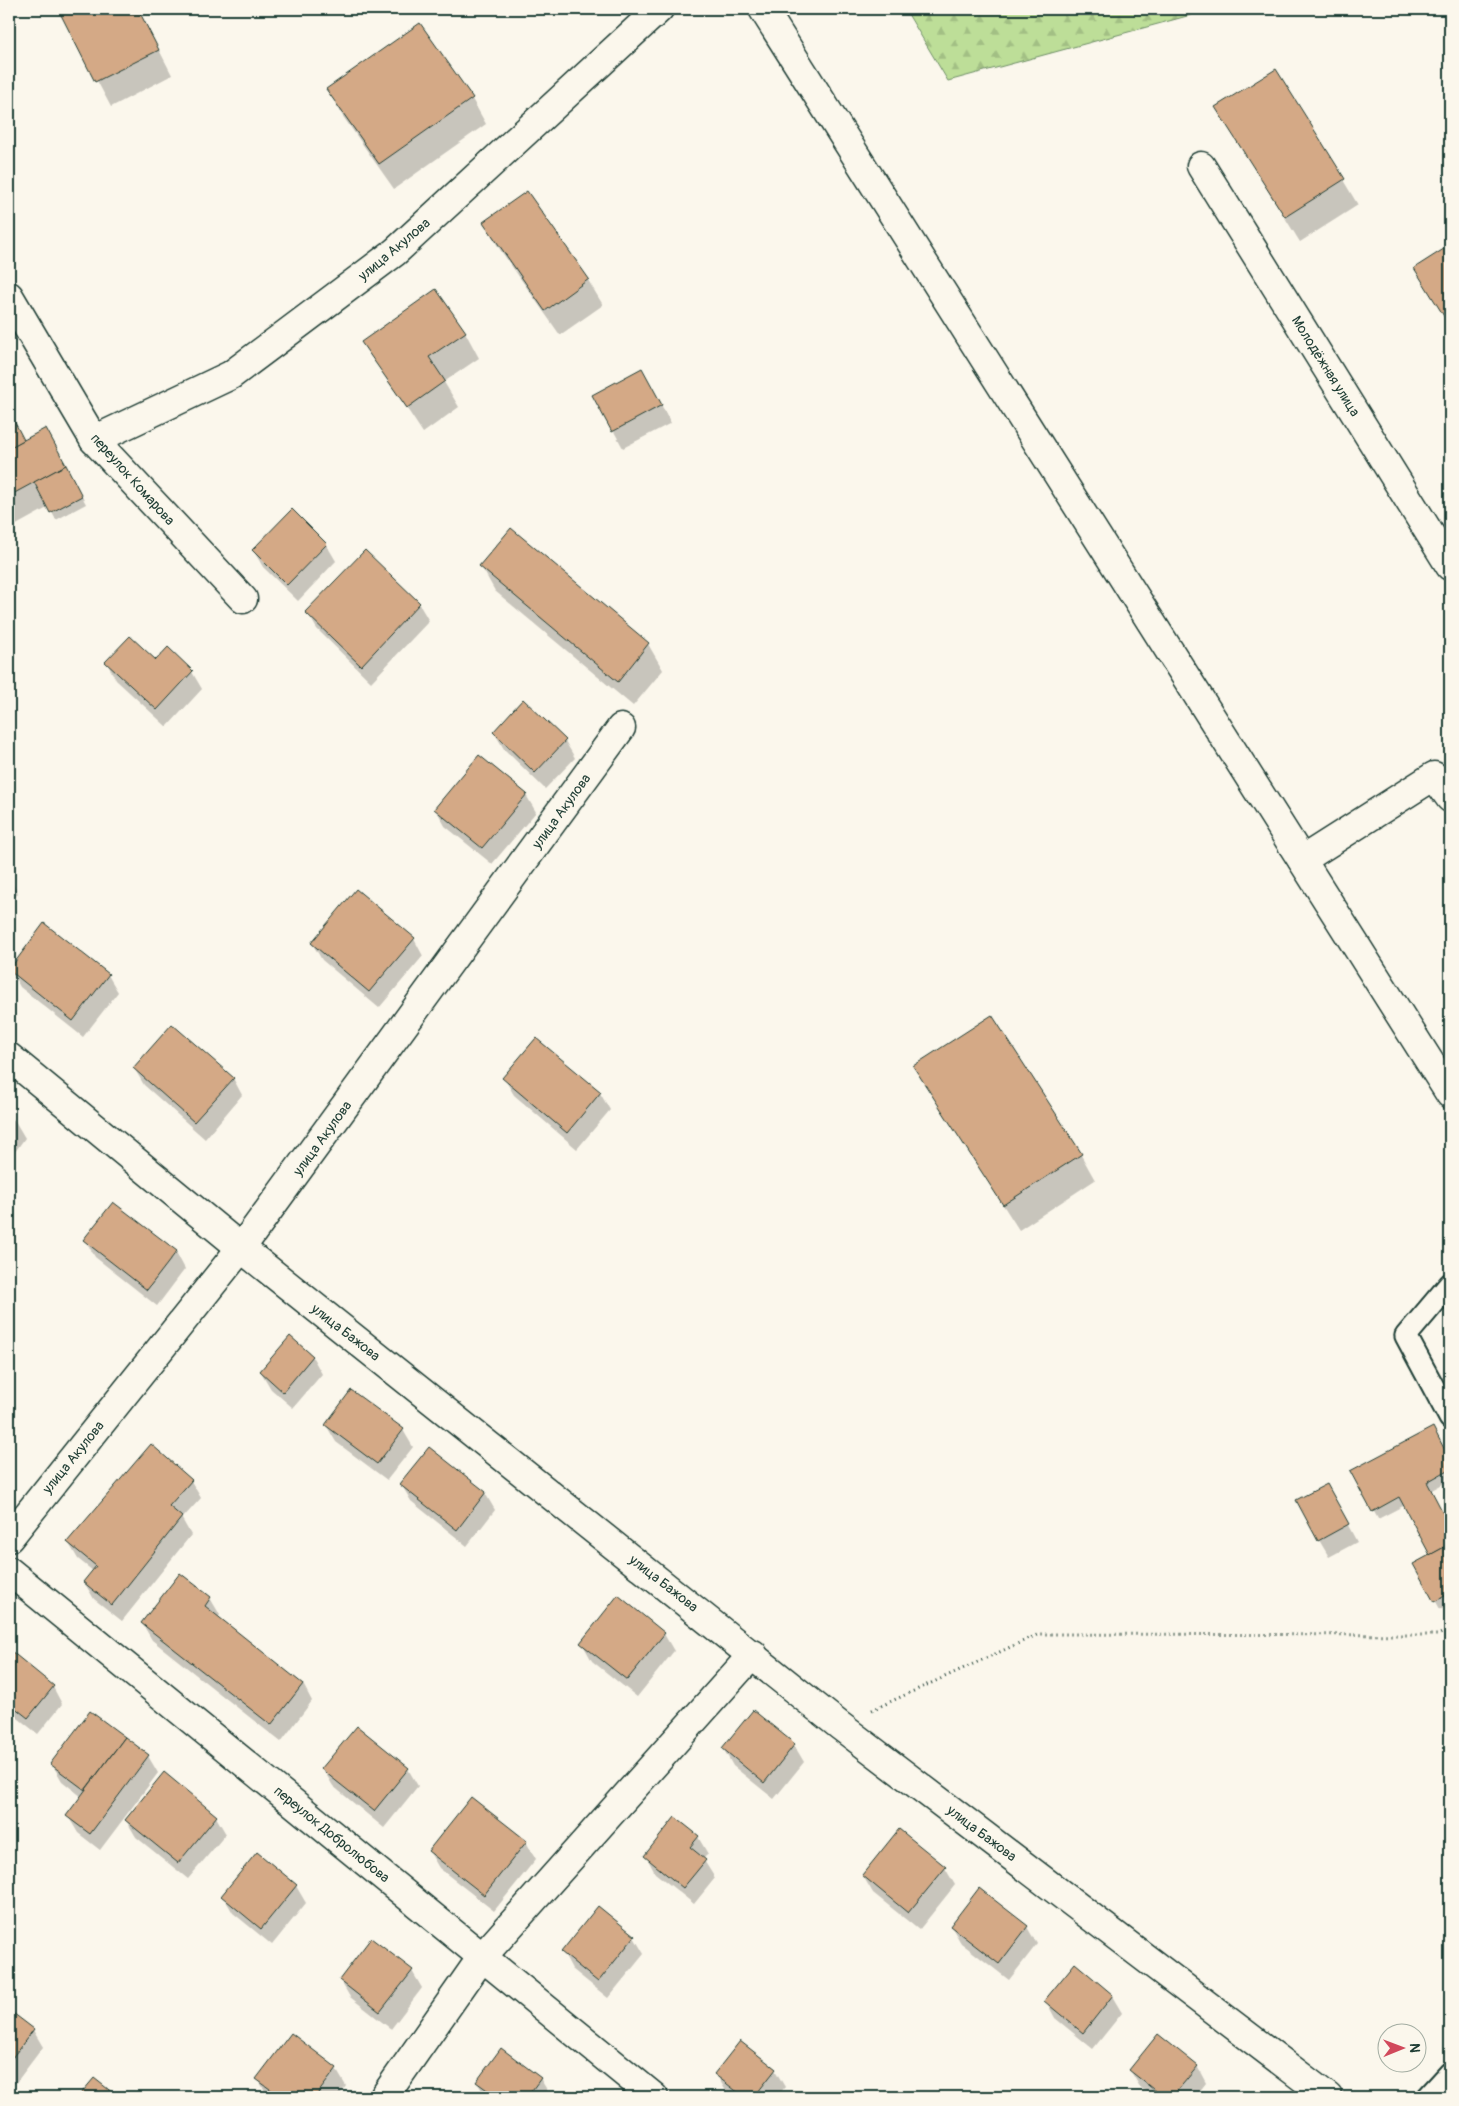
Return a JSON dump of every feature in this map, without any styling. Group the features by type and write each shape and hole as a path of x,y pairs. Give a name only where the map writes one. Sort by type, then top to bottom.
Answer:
{"street":[{"name":"улица Акулова","path":"94,440 231,375 395,252 659,9"},
{"path":"763,9 1450,1094"},
{"name":"Молодёжная улица","path":"1201,166 1450,566"},
{"name":"переулок Комарова","path":"9,296 94,440 243,599"},
{"name":"улица Акулова","path":"9,1538 241,1248 621,728"},
{"path":"1302,860 1434,776 1450,798"},
{"name":"улица Бажова","path":"9,1057 241,1248 753,1654 839,1725 1328,2097"},
{"name":"переулок Добролюбова","path":"9,1571 654,2097"},
{"path":"384,2097 482,1957 753,1654"}],"lane":[{"path":"1450,1284 1406,1336 1450,1418"},
{"path":"1428,2097 1450,2073"}],"path":[{"path":"839,1725 1039,1634 1438,1635 1450,1629"}],"green space":[{"path":"905,9 1207,9 1202,12 948,81"}],"building":[{"path":"58,9 138,9 159,50 95,82"},
{"path":"420,23 473,98 379,164 326,89"},
{"path":"1276,69 1345,179 1285,217 1215,107"},
{"path":"527,191 589,279 545,311 483,222"},
{"path":"1450,245 1450,319 1447,321 1414,268"},
{"path":"436,289 466,332 429,357 445,381 407,408 361,342"},
{"path":"642,368 662,405 612,432 592,395"},
{"path":"9,411 24,440 9,448"},
{"path":"46,428 66,465 9,496 9,448"},
{"path":"66,465 82,496 50,513 34,482"},
{"path":"292,509 327,544 287,585 252,550"},
{"path":"511,528 649,643 618,682 479,566"},
{"path":"365,550 420,603 361,666 305,612"},
{"path":"130,636 156,660 168,647 193,671 157,710 105,662"},
{"path":"523,699 566,740 535,773 493,732"},
{"path":"479,755 527,794 482,848 434,809"},
{"path":"356,889 415,938 369,992 311,943"},
{"path":"44,923 109,974 73,1021 9,970"},
{"path":"992,1015 1082,1154 1003,1205 913,1066"},
{"path":"172,1024 234,1078 194,1122 133,1068"},
{"path":"536,1038 601,1092 567,1133 502,1078"},
{"path":"113,1202 177,1251 147,1290 83,1240"},
{"path":"290,1336 313,1356 283,1392 260,1371"},
{"path":"351,1390 404,1429 377,1464 325,1425"},
{"path":"1433,1427 1450,1460 1450,1469 1427,1482 1450,1526 1450,1544 1430,1555 1399,1497 1372,1512 1350,1471"},
{"path":"151,1444 192,1480 169,1506 182,1517 112,1605 83,1582 96,1566 67,1542"},
{"path":"429,1447 486,1492 457,1530 399,1484"},
{"path":"1327,1484 1349,1524 1318,1541 1296,1500"},
{"path":"1450,1544 1450,1593 1434,1602 1413,1564"},
{"path":"180,1573 211,1597 205,1606 303,1684 271,1725 141,1623"},
{"path":"618,1595 665,1633 627,1680 580,1643"},
{"path":"11,1651 54,1686 28,1718 9,1703 9,1654"},
{"path":"753,1710 795,1744 764,1783 722,1748"},
{"path":"90,1711 125,1737 85,1790 50,1764"},
{"path":"357,1726 409,1768 374,1811 321,1769"},
{"path":"125,1737 149,1755 90,1834 66,1816"},
{"path":"164,1772 217,1816 178,1863 125,1820"},
{"path":"471,1797 527,1841 484,1895 428,1851"},
{"path":"675,1817 699,1836 690,1847 706,1860 683,1888 644,1856"},
{"path":"899,1829 946,1867 908,1913 862,1875"},
{"path":"257,1852 297,1885 261,1929 221,1896"},
{"path":"979,1888 1028,1926 999,1964 950,1926"},
{"path":"598,1906 635,1936 598,1982 561,1952"},
{"path":"371,1938 413,1970 380,2012 339,1980"},
{"path":"1075,1963 1113,1995 1083,2033 1044,2001"},
{"path":"9,2010 34,2029 9,2062"},
{"path":"291,2033 337,2068 315,2097 281,2097 256,2079"},
{"path":"1158,2034 1198,2066 1172,2097 1163,2097 1129,2070"},
{"path":"740,2041 776,2069 754,2097 744,2097 714,2074"},
{"path":"501,2048 541,2078 527,2097 497,2097 476,2082"},
{"path":"94,2078 118,2097 78,2097"}]}
